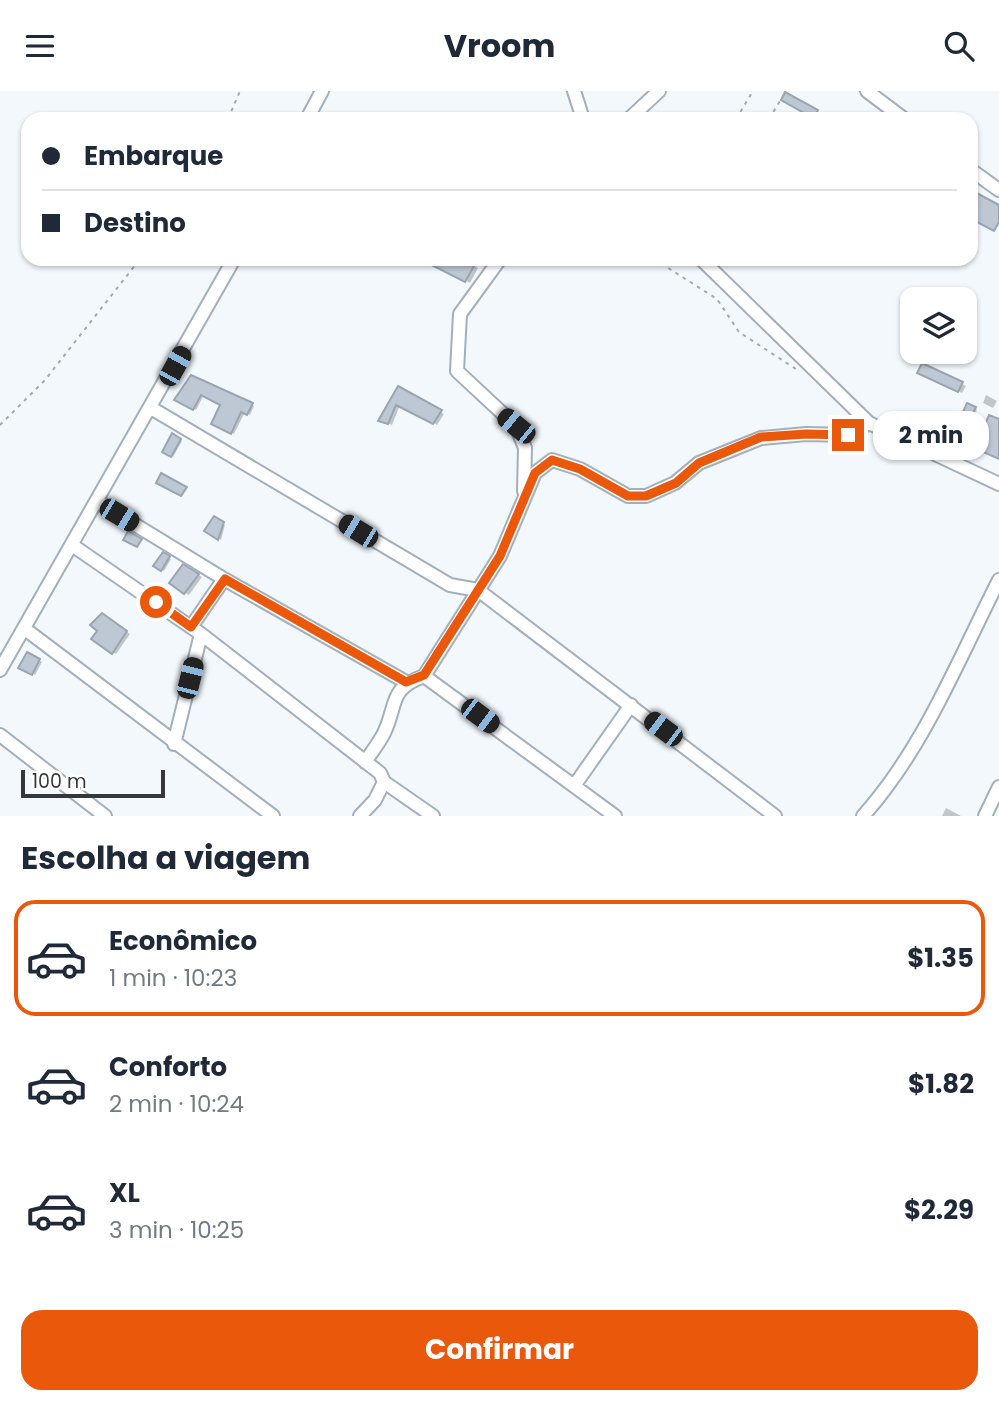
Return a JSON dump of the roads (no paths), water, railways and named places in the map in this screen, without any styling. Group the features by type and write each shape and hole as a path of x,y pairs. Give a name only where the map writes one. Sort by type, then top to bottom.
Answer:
{"street":[{"path":"311,112 322,91"},
{"path":"574,91 581,112"},
{"path":"636,112 659,91"},
{"path":"867,91 895,112"},
{"path":"978,175 999,190"},
{"path":"0,670 230,266"},
{"path":"495,266 460,314 457,371 516,426 525,448 524,501"},
{"path":"708,266 869,423 999,484"},
{"path":"151,408 450,586 478,590 775,816"},
{"path":"365,762 384,732 396,694 406,682 424,675 500,556 535,473 552,460 580,469 628,496 646,496 676,483 699,463 761,437 848,435 869,423"},
{"path":"98,502 225,579 406,682"},
{"path":"72,545 196,631 380,773 384,782 433,816"},
{"path":"174,744 196,631 225,579"},
{"path":"863,816 889,787 907,757 999,580"},
{"path":"25,629 174,744 273,816"},
{"path":"424,675 574,786 599,812 615,816"},
{"path":"574,786 631,705"},
{"path":"0,735 105,816"},
{"path":"359,816 381,791 384,782"},
{"path":"985,816 999,787"}]}
